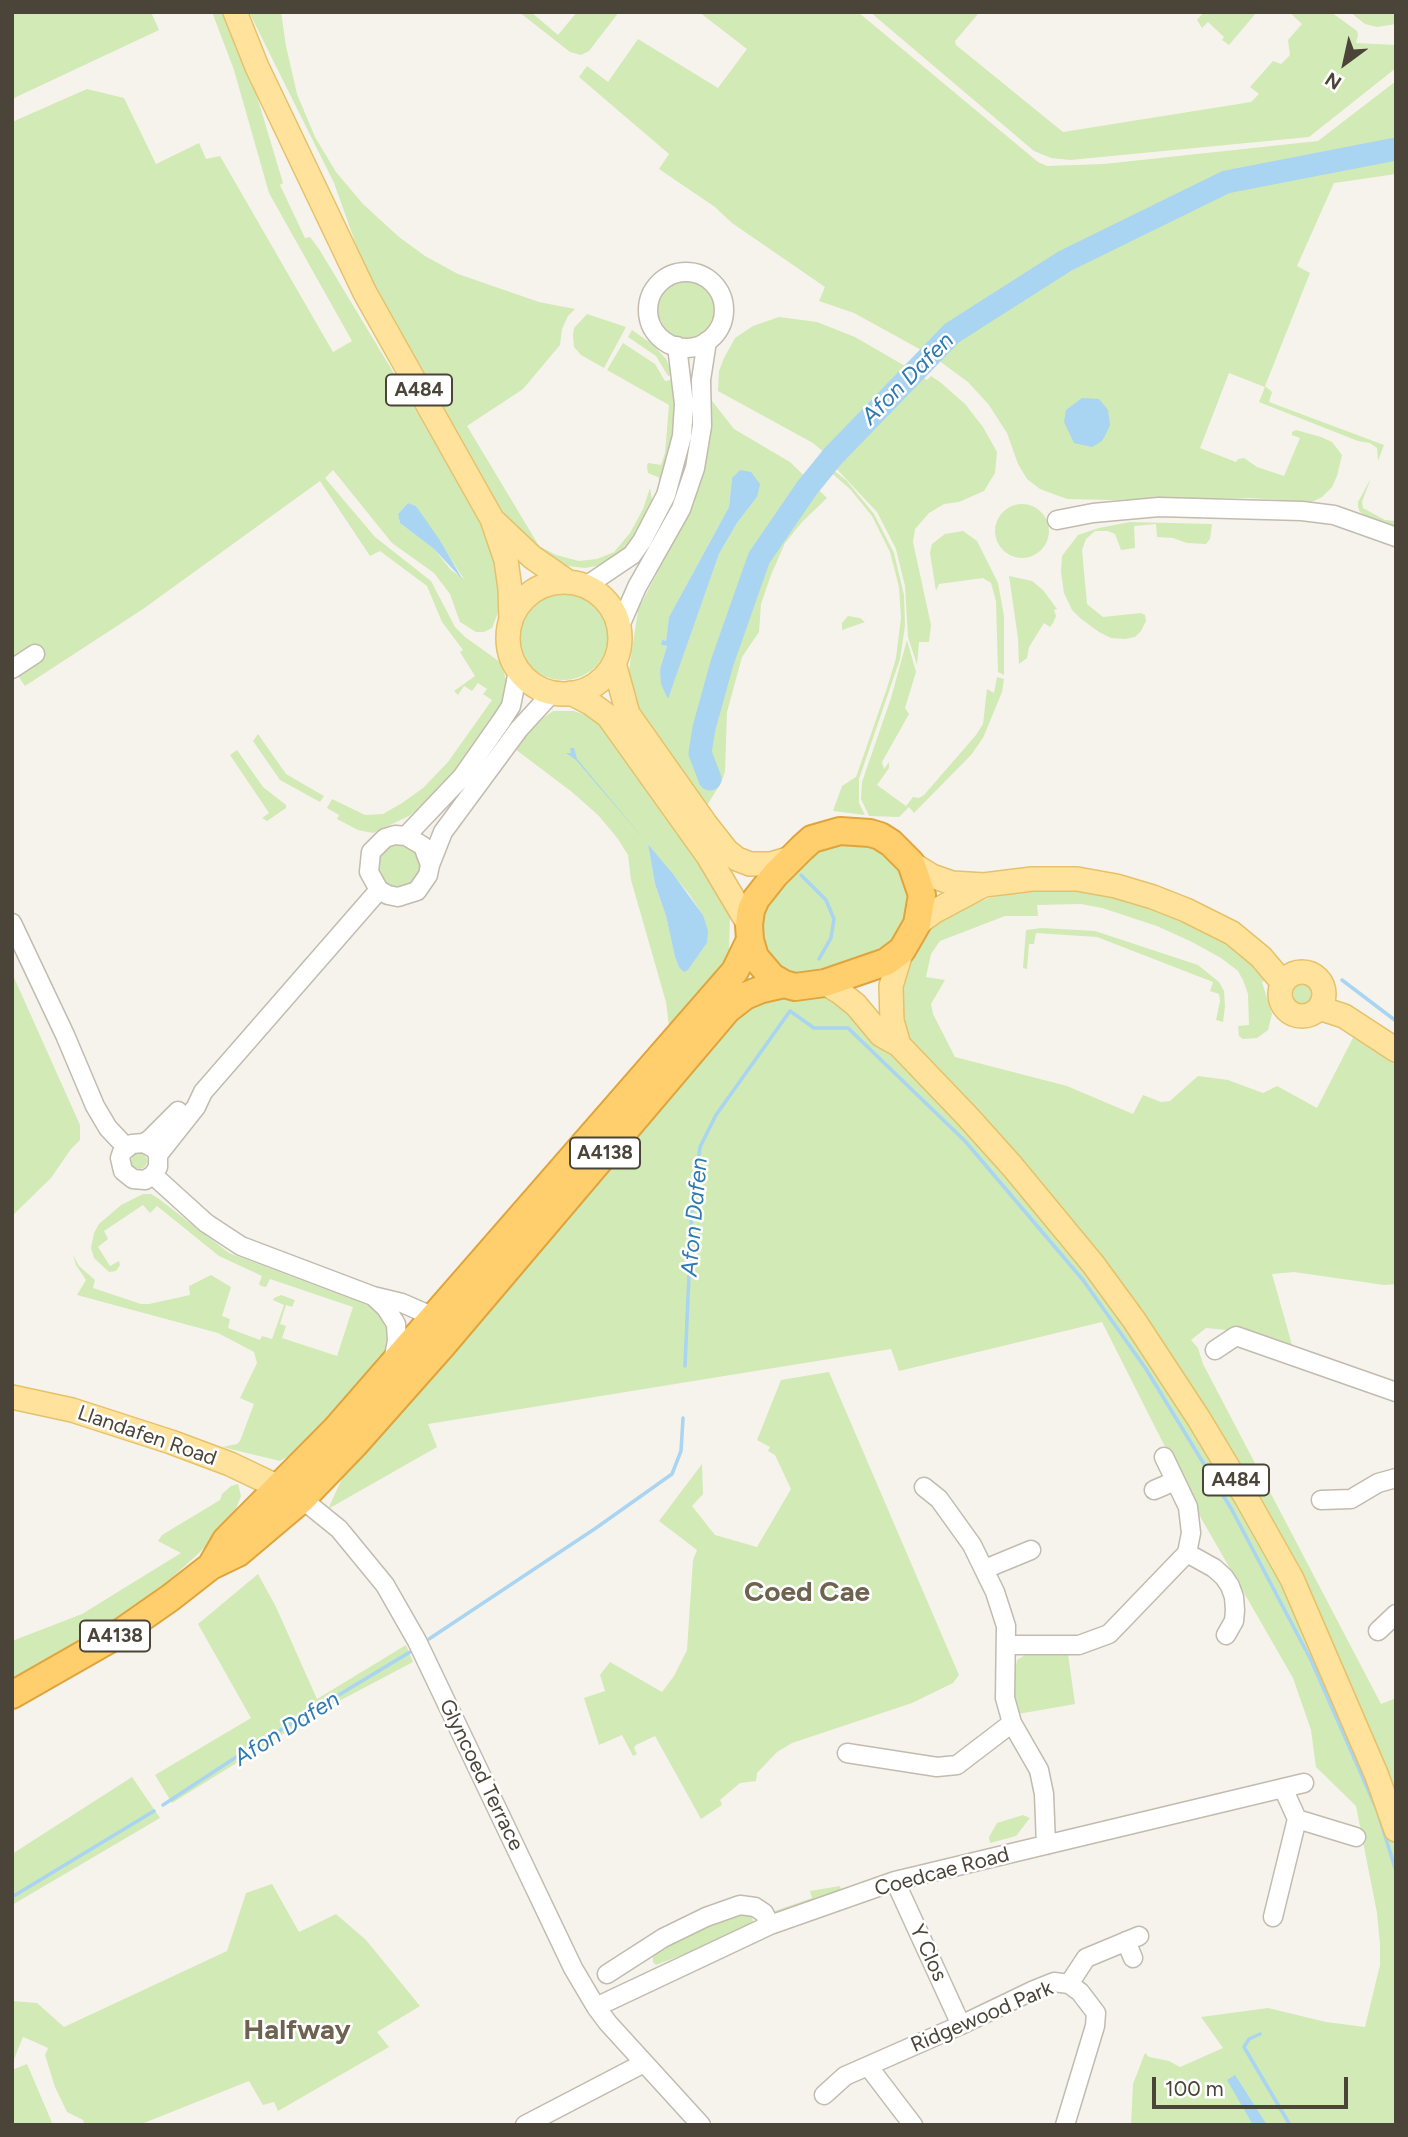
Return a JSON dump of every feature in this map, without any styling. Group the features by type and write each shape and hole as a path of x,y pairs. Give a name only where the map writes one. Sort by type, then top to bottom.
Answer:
{"highway":[{"path":"841,831 880,836 891,843 911,863 922,895 917,924 902,950 872,968 825,983 796,987 784,984 763,968 755,957 749,932 756,899 790,858 812,839 841,831"},
{"name":"A4138","path":"211,1566 226,1540 335,1430 735,971 749,932"},
{"name":"A4138","path":"12,1695 117,1635 211,1566 238,1553 302,1499 442,1346 727,1010 745,996 784,984"}],"main road":[{"name":"A484","path":"234,12 365,293 492,519 506,560 510,621"},
{"name":"A484","path":"492,519 531,557 577,584"},
{"path":"561,693 597,682 614,663 620,646 619,628 613,610 601,596 577,584 549,584 532,592 519,604 510,621 508,640 518,671 535,686 590,703 608,716 708,856 749,932"},
{"path":"614,663 628,714 727,851 750,864 771,864 790,858"},
{"path":"911,863 932,876 952,883 984,885 1032,879 1077,879 1116,886 1153,897 1232,933 1261,957 1283,982"},
{"path":"917,924 935,911 984,885"},
{"path":"898,1045 892,1021 891,986 902,950"},
{"path":"1293,973 1314,975 1323,987 1320,1008 1301,1016 1289,1012 1281,1002 1280,988 1283,982 1293,973"},
{"name":"A484","path":"825,983 856,1005 881,1035 898,1045 1012,1166 1093,1264 1134,1320 1199,1419 1292,1579 1377,1776 1396,1830"},
{"path":"1320,1008 1344,1016 1396,1050"},
{"name":"Llandafen Road","path":"12,1397 72,1410 171,1442 230,1464 302,1499"}],"street":[{"path":"677,273 697,274 718,288 724,301 724,314 719,329 708,341 698,346 677,346 656,333 651,322 648,310 653,291 667,277 677,273"},
{"path":"619,628 637,587 681,509 695,468 702,426 701,380 708,341"},
{"path":"577,584 632,555 666,495 682,436 684,404 677,346"},
{"path":"1057,520 1093,513 1159,507 1302,511 1334,515 1396,537"},
{"path":"12,669 35,654"},
{"path":"406,836 462,777 502,720 511,706 518,671"},
{"path":"430,865 423,846 406,836 386,838 371,852 369,872 379,890 398,897 408,895 424,884 443,832 519,729 561,693"},
{"path":"151,1149 196,1107 203,1092 379,890"},
{"path":"12,923 95,1106 108,1128 126,1147"},
{"path":"138,1142 151,1149 158,1167 153,1175 139,1180 127,1176 120,1158 126,1147 138,1142"},
{"path":"153,1175 206,1223 241,1247 373,1296 402,1303 434,1317 442,1346"},
{"path":"373,1296 386,1308 396,1324 397,1341 393,1364"},
{"path":"1215,1350 1236,1336 1396,1392"},
{"path":"1007,1645 1079,1644 1109,1634 1187,1553 1191,1533 1188,1507 1164,1457"},
{"path":"1321,1500 1351,1499 1378,1483 1396,1478"},
{"path":"1154,1490 1175,1481"},
{"path":"924,1487 939,1499 953,1517 985,1569 1006,1626 1005,1698 1012,1723 1039,1770 1044,1794 1046,1845"},
{"name":"Glyncoed Terrace","path":"302,1499 339,1529 386,1585 417,1642 573,1968 596,2007 701,2125"},
{"path":"985,1569 1031,1550"},
{"path":"1187,1553 1208,1564 1224,1577 1234,1597 1235,1627"},
{"path":"1378,1630 1396,1614"},
{"path":"846,1753 937,1767 957,1765 1012,1723"},
{"name":"Coedcae Road","path":"596,2007 771,1925 895,1881 1304,1783"},
{"path":"1273,1917 1297,1819 1283,1788"},
{"path":"1297,1819 1356,1838"},
{"name":"Y Clos","path":"895,1881 961,2025"},
{"path":"607,1974 647,1955 706,1917 740,1905 755,1907 764,1913 771,1925"},
{"path":"1069,1984 1086,1958 1133,1938 1133,1958"},
{"name":"Ridgewood Park","path":"824,2095 845,2076 1054,1982 1069,1984 1080,1992 1096,2013 1095,2026 1065,2125"},
{"path":"525,2125 644,2063"},
{"path":"868,2066 913,2125"}],"green space":[{"path":"12,12 151,12 159,30 12,99"},
{"path":"212,12 224,12 250,73 283,183 280,185 305,238 310,237 319,249 477,511 496,558 499,610 492,628 476,632 460,622 450,594 434,573 392,543 333,470 325,478 375,537 431,581 455,627 500,662 507,682 502,706 461,768 428,802 409,816 373,833 358,830 337,819 339,815 327,808 332,799 365,815 383,814 402,803 423,788 448,762 492,700 483,694 487,689 478,683 472,691 464,686 458,695 454,691 475,676 460,652 463,650 442,622 427,586 380,551 370,556 320,481 143,609 25,686 18,676 12,679 12,122 87,89 124,98 156,164 199,143 206,159 220,156 333,352 352,341 269,193 234,70","holes":["408,503 416,506 464,579 451,570 434,549 400,523 398,514"]},
{"path":"249,12 281,12 297,94 315,137 336,172 363,204 399,237 425,256 458,274 539,302 575,309 562,329 560,345 523,389 467,426 539,546 556,555 579,561 597,559 614,552 630,533 643,509 650,488 653,505 628,549 602,565 585,568 568,566 547,558 517,532 472,471 373,292 334,183"},
{"path":"519,12 531,12 558,35 577,12 619,12 589,51 581,55 570,52"},
{"path":"699,12 858,12 1038,162 1047,166 1104,164 1318,141 1396,81 1396,174 1334,183 1297,266 1310,273 1265,386 1272,392 1269,402 1384,445 1378,461 1377,448 1370,443 1358,441 1259,402 1265,387 1229,373 1200,448 1236,462 1244,458 1257,467 1284,476 1300,438 1292,435 1292,432 1296,430 1321,437 1332,442 1342,455 1332,487 1322,497 1312,502 1250,498 1067,499 1040,489 1027,479 1018,464 1007,433 989,405 968,382 934,357 854,313 819,301 825,287 659,169 669,154 579,77 587,66 608,82 638,39 718,88 747,49"},
{"path":"870,12 975,12 978,14 955,41 956,45 1063,132 1251,102 1259,94 1250,87 1273,61 1281,64 1290,55 1288,40 1302,24 1289,12 1331,12 1357,31 1356,43 1396,45 1396,68 1309,137 1070,160 1051,158 1034,151"},
{"path":"1204,12 1257,12 1229,45 1208,22 1202,28 1197,20"},
{"path":"1350,12 1396,12 1396,24 1377,27 1365,24"},
{"path":"687,281 698,283 711,294 716,310 714,321 703,334 687,339 676,337 663,326 658,310 660,299 671,286"},
{"path":"587,314 626,327 604,368 581,355 574,347 574,328"},
{"path":"779,317 817,322 855,337 912,370 827,455 813,443 718,391 719,371 735,338 753,326"},
{"path":"632,330 652,344 666,359 673,375 668,376 656,356 628,337"},
{"path":"623,343 655,364 665,381 671,380 674,390 675,426 661,482 658,477 648,473 647,466 648,463 661,465 665,453 669,405 607,370"},
{"path":"916,373 927,380 931,376 965,404 983,427 997,452 995,473 984,491 959,502 944,504 929,513 915,529 913,542 931,625 929,642 919,642 917,665 908,637 905,586 896,549 877,512 832,464 835,456"},
{"path":"709,397 734,429 790,462 827,498 785,543 771,575 761,604 759,632 742,657 727,712 725,771 706,807 638,712 627,684 638,610 689,511","holes":["732,478 757,497 737,523 719,554 668,698 660,669 667,646 661,645 662,641 666,641 669,617 729,507"]},
{"path":"821,460 847,481 874,514 894,553 904,595 905,626 900,659 859,779 859,803 865,815 833,811 842,786 856,777 896,658 901,618 899,587 890,552 872,516 850,489 819,462"},
{"path":"1371,478 1362,502 1363,508 1385,520 1396,521 1396,528 1360,512 1358,502"},
{"path":"1022,504 1041,512 1049,531 1041,550 1022,558 1003,550 995,531 1003,512"},
{"path":"1130,522 1212,524 1210,539 1206,544 1157,537 1156,524 1134,526 1135,548 1121,550 1115,534 1108,531 1095,531 1086,539 1082,550 1087,604 1103,617 1141,613 1145,615 1146,621 1135,637 1111,638 1099,632 1072,610 1064,593 1062,556 1078,535"},
{"path":"963,531 977,541 998,583 1004,616 1004,675 998,672 996,601 991,583 983,578 939,584 936,591 930,553 932,544 945,534"},
{"path":"1009,576 1032,581 1043,590 1057,609 1054,610 1056,616 1053,623 1050,627 1044,623 1029,647 1027,658 1019,664 1018,638"},
{"path":"554,588 572,588 589,595 602,608 609,625 609,643 602,660 589,673 572,680 554,680 537,673 524,660 517,643 517,625 524,608 537,595"},
{"path":"848,616 860,618 865,622 842,630 842,623"},
{"path":"907,640 916,672 905,708 909,714 882,762 884,769 889,762 889,768 877,785 906,806 913,797 924,795 976,735 983,724 987,689 994,693 997,677 1004,679 1002,692 983,738 971,755 914,813 909,807 899,817 869,816 861,799 862,782 891,698"},
{"path":"553,711 574,711 596,719 723,898 730,914 729,950 720,968 669,1026 666,1002 631,880 628,855 599,816 515,749 539,721","holes":["648,844 703,915 707,943 688,970 679,967 675,957 666,916 655,884"]},
{"path":"258,734 286,774 324,796 320,802 280,780 253,741"},
{"path":"237,750 263,787 286,805 286,808 267,821 262,818 269,813 230,755"},
{"path":"855,841 885,852 906,877 911,909 891,947 803,978 776,968 758,938 765,905 814,851"},
{"path":"392,842 414,846 424,873 404,891 384,886 374,862 385,846"},
{"path":"1047,887 1105,894 1156,905 1206,928 1252,960 1266,980 1262,982 1272,1014 1268,1030 1257,1038 1243,1039 1239,1036 1238,1026 1249,1025 1248,994 1243,980 1238,971 1221,958 1192,942 1157,926 1102,908 1081,904 1037,905 1038,916 1005,916 940,941 931,954 926,977 945,980 931,1004 933,1014 955,1057 1067,1086 1133,1114 1143,1095 1161,1102 1170,1101 1198,1076 1228,1080 1263,1093 1277,1086 1317,1108 1356,1032 1396,1057 1396,1284 1384,1285 1294,1272 1272,1274 1294,1352 1236,1331 1206,1328 1191,1340 1198,1348 1203,1364 1381,1704 1396,1698 1396,1793 1303,1581 1247,1478 912,1047 896,1008 905,967 932,922 989,898"},
{"path":"1042,928 1095,931 1198,965 1219,982 1224,991 1223,1022 1216,1020 1220,1001 1219,994 1210,991 1213,982 1097,937 1036,933 1034,944 1029,944 1027,969 1023,968 1026,930"},
{"path":"12,973 80,1125 80,1140 51,1178 12,1216"},
{"path":"1302,984 1309,987 1312,994 1309,1001 1302,1004 1295,1001 1292,994 1295,987"},
{"path":"788,997 837,1001 943,1105 1017,1186 1113,1306 1230,1484 1297,1611 1378,1791 1396,1852 1396,2125 1131,2125 1133,2084 1145,2053 1149,2057 1169,2061 1180,2067 1223,2048 1201,2017 1268,2008 1326,2022 1365,2027 1380,1965 1380,1944 1377,1913 1356,1806 1316,1767 1311,1730 1293,1678 1201,1518 1102,1322 899,1371 891,1349 428,1424 437,1447 328,1509 346,1470 507,1279 751,1003"},
{"path":"139,1153 145,1155 145,1167 139,1169 133,1167 131,1161 133,1155"},
{"path":"143,1194 151,1194 159,1199 229,1253 365,1304 377,1311 387,1326 388,1345 384,1355 294,1453 280,1461 222,1447 240,1441 254,1404 240,1398 257,1363 254,1352 218,1333 77,1295 86,1280 73,1255 79,1266 95,1280 93,1288 141,1304 190,1295 189,1286 211,1275 231,1287 222,1316 230,1319 228,1328 260,1340 262,1336 272,1339 284,1305 273,1300 274,1298 281,1295 295,1300 292,1307 286,1305 280,1324 286,1326 282,1338 337,1356 353,1307 270,1279 266,1287 261,1286 259,1284 262,1276 219,1256 157,1206 150,1213 143,1205 104,1231 108,1239 98,1247 110,1266 119,1261 120,1265 116,1271 109,1272 94,1258 91,1248 94,1233 99,1224 121,1205"},
{"path":"829,1372 959,1675 953,1683 912,1703 792,1743 777,1752 757,1773 756,1781 740,1783 720,1800 722,1805 701,1819 655,1736 636,1745 634,1748 637,1754 633,1756 622,1735 599,1745 584,1698 605,1691 600,1675 610,1662 662,1692 674,1676 687,1650 693,1560 697,1550 659,1521 702,1464 703,1494 692,1506 715,1535 757,1547 791,1489 775,1455 768,1451 770,1447 757,1440 781,1380"},
{"path":"238,1484 241,1496 234,1518 198,1554 148,1599 12,1689 12,1641 82,1614 181,1553 158,1541 162,1535 220,1500 222,1494 231,1486"},
{"path":"258,1574 276,1607 317,1699 406,1645 413,1662 322,1710 172,1803 155,1775 251,1718 198,1624"},
{"path":"1028,1653 1068,1654 1075,1704 1018,1714 1011,1693 1017,1660"},
{"path":"132,1777 160,1818 12,1905 12,1854"},
{"path":"1023,1815 1030,1818 1016,1836 990,1843 989,1837 997,1823"},
{"path":"272,1884 299,1932 336,1914 366,1940 420,2006 377,2032 389,2047 278,2111 274,2102 263,2105 249,2081 139,2125 85,2125 83,2120 67,2112 55,2087 45,2055 48,2048 23,2037 12,2064 12,2001 37,2003 64,2027 227,1951 246,1893"},
{"path":"840,1886 841,1891 775,1917 772,1912 812,1898 810,1891"},
{"path":"739,1914 752,1917 753,1922 747,1930 656,1965 653,1962 653,1955 696,1928"},
{"path":"27,2064 53,2125 12,2125 12,2070"}],"water":[{"path":"1082,398 1099,399 1108,410 1110,425 1102,441 1092,447 1074,443 1064,422 1066,410"},
{"path":"740,470 751,472 760,484 757,497 737,523 719,554 668,699 661,684 660,669 667,646 661,645 662,640 666,641 669,617 729,507 732,478"},
{"path":"408,503 416,506 463,580 434,549 400,523 398,514"},
{"path":"570,748 574,748 577,759 646,842 576,760 566,753 571,753"},
{"path":"648,844 703,915 708,931 707,943 684,972 675,957 666,916 655,884"},
{"path":"1235,2075 1267,2125 1253,2125 1227,2080"}],"waterway":[{"name":"Afon Dafen","path":"710,779 700,753 704,728 722,663 759,558 807,488 833,456 952,333 1065,261 1226,182 1396,149"},
{"name":"Afon Dafen","path":"864,424 869,429"},
{"path":"851,426 857,431"},
{"name":"Afon Dafen","path":"801,875 826,900 834,919 831,938 819,959"},
{"path":"1342,980 1396,1021"},
{"path":"685,1366 692,1206 700,1147 716,1115 790,1011 814,1028 848,1028 965,1141 1083,1280 1146,1369 1232,1510 1311,1660 1377,1810 1396,1871"},
{"name":"Afon Dafen","path":"429,1639 672,1474 681,1451 683,1418"},
{"name":"Afon Dafen","path":"163,1805 241,1754 410,1652"},
{"name":"Afon Dafen","path":"12,1897 154,1811"},
{"path":"1260,2034 1249,2039 1244,2047 1290,2125"}],"district":[{"name":"Coed Cae","path":"807,1593"},
{"name":"Halfway","path":"297,2031"}]}
